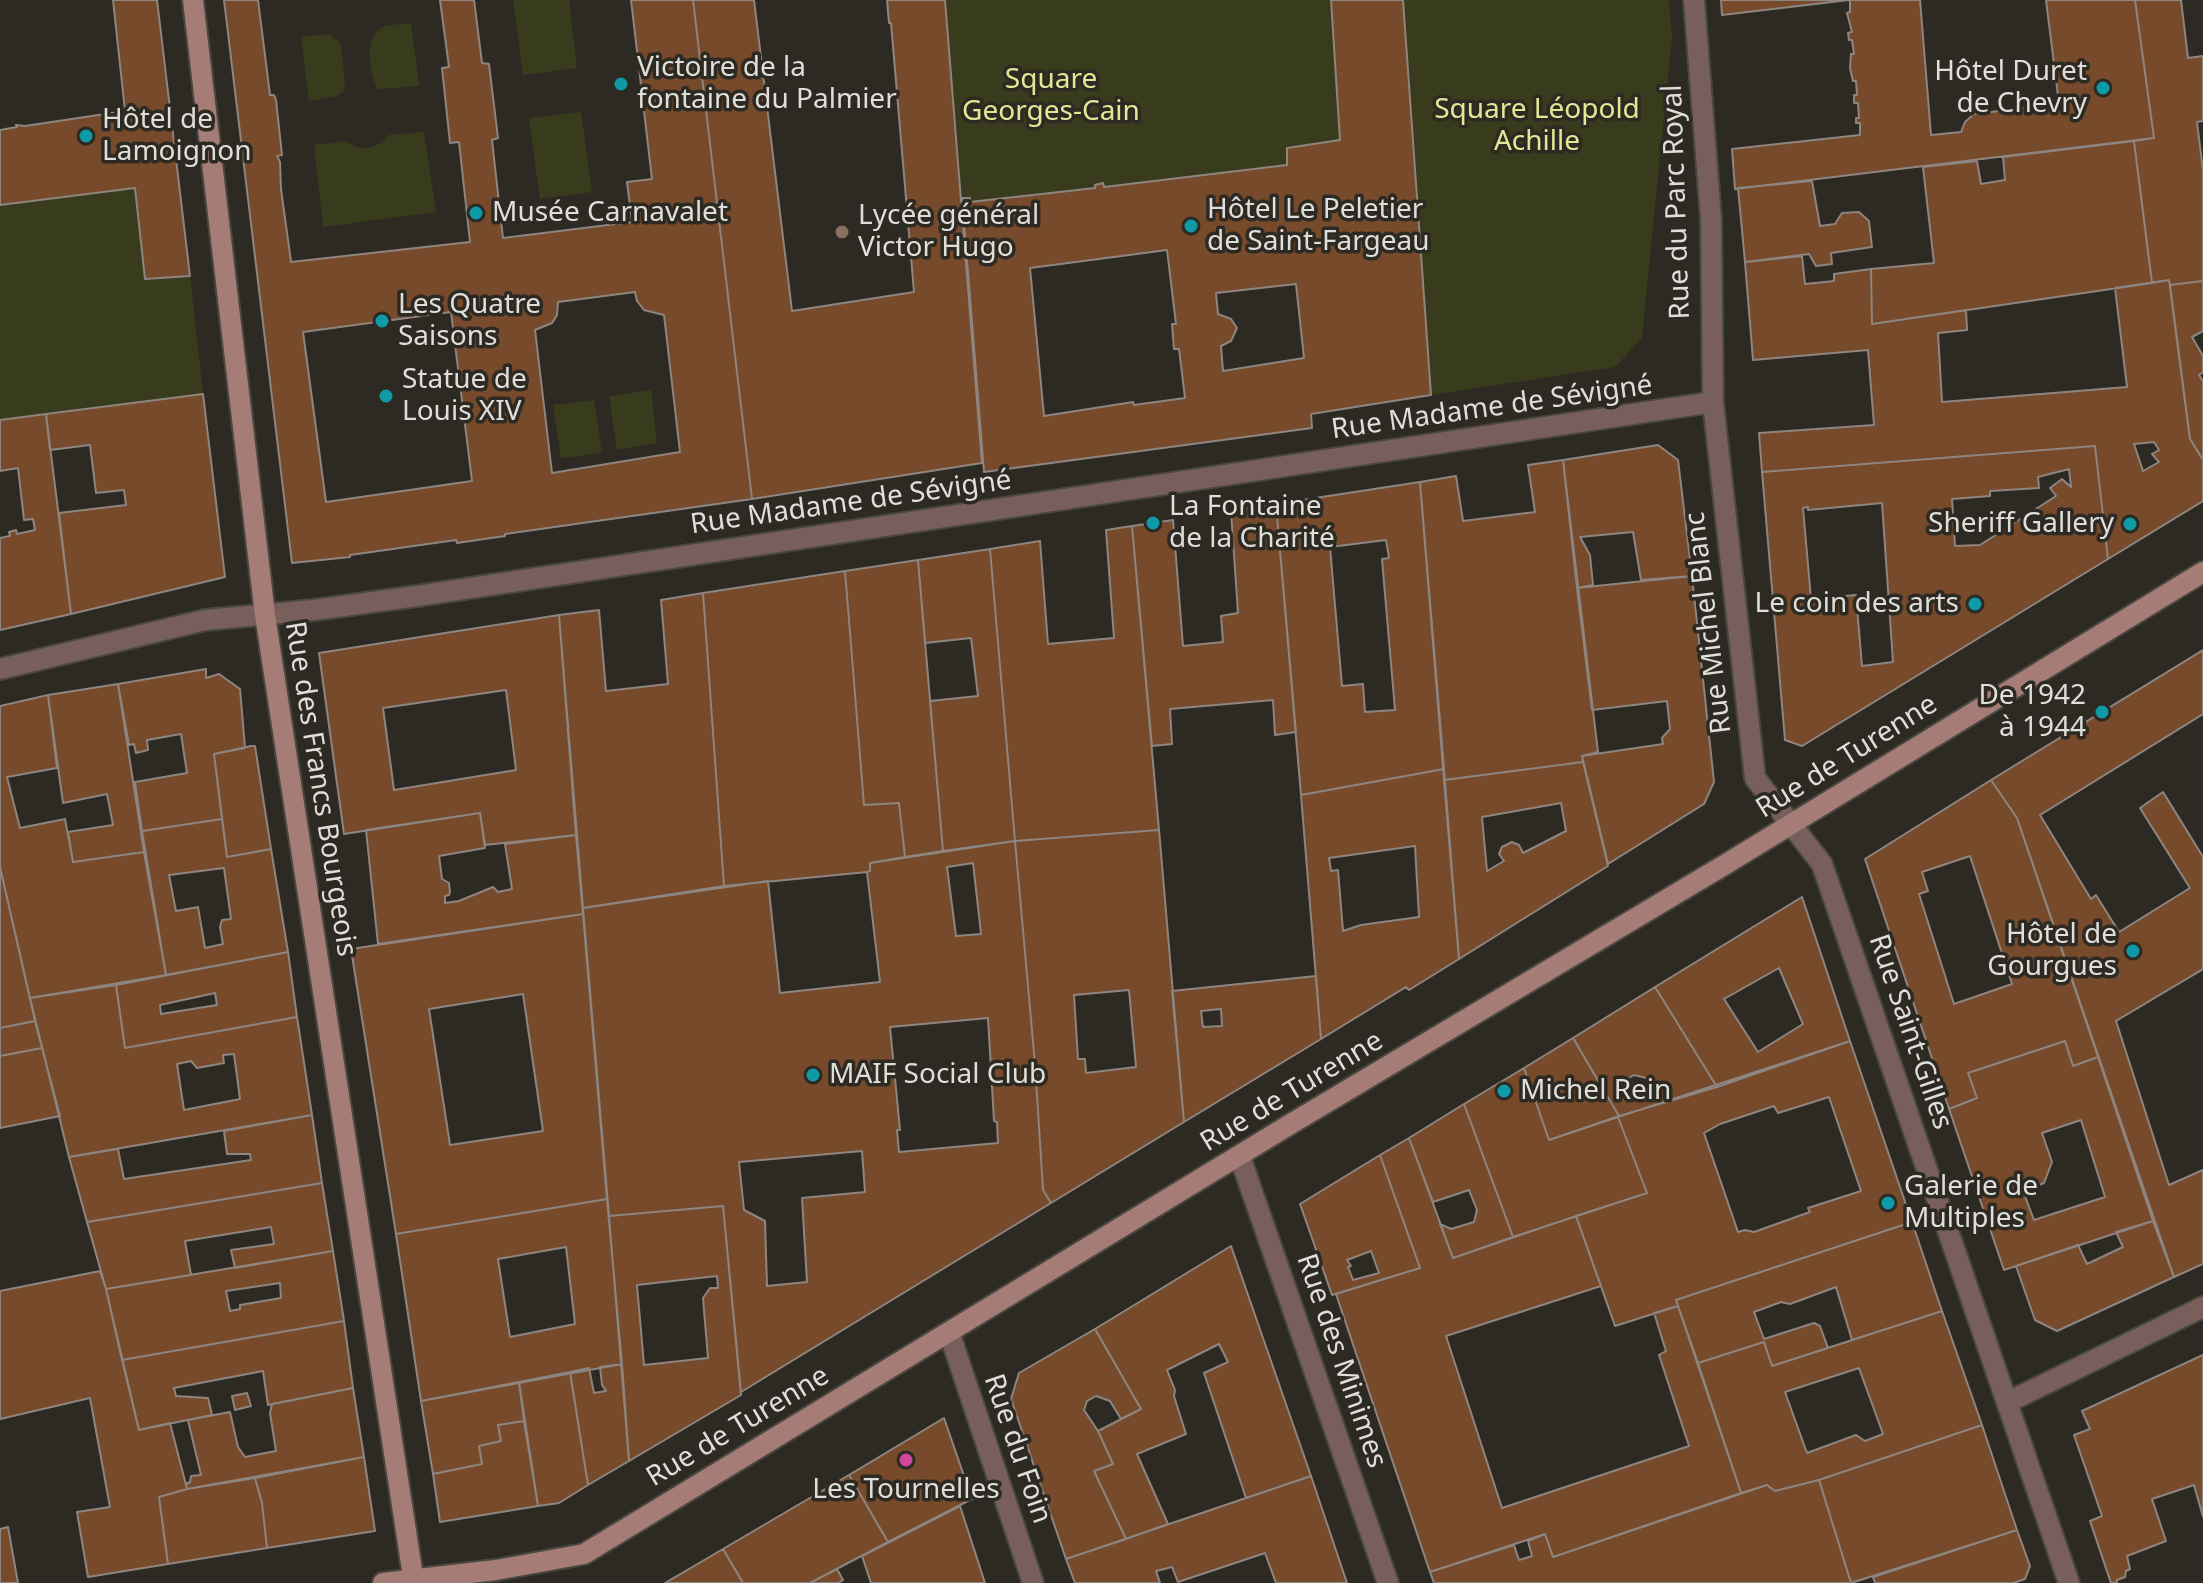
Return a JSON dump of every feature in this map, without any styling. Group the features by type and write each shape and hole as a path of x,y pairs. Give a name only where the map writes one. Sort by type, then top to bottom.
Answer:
{"street":[{"name":"Rue des Francs Bourgeois","path":"193,0 265,615 413,1581"},
{"name":"Rue du Parc Royal","path":"1694,0 1711,219 1713,402"},
{"name":"Rue Madame de Sévigné","path":"0,669 205,620 449,591 1713,402"},
{"name":"Rue Michel Blanc","path":"1713,402 1755,778 1791,824"},
{"name":"Rue de Turenne","path":"383,1583 496,1570 584,1554 2203,572"},
{"name":"Rue Saint-Gilles","path":"1791,824 1822,864 2069,1583"},
{"name":"Rue des Minimes","path":"1240,1157 1388,1583"},
{"path":"2008,1402 2203,1307"},
{"name":"Rue du Foin","path":"949,1332 1033,1583"}],"green space":[{"path":"513,0 569,0 577,68 523,75"},
{"name":"Square Georges-Cain","path":"945,0 1331,0 1340,140 1287,148 1287,165 1104,187 1102,184 1095,185 1095,188 970,202 969,198 962,198"},
{"name":"Square Léopold Achille","path":"1403,0 1669,0 1672,38 1642,338 1615,367 1431,395"},
{"path":"411,23 419,86 377,89 370,58 375,34 387,26"},
{"path":"329,34 341,44 345,82 343,92 309,101 301,37"},
{"path":"581,112 592,192 540,199 529,118"},
{"path":"424,132 436,212 323,227 314,145 345,141 356,147 369,148 389,135"},
{"path":"135,188 145,278 190,276 203,394 0,420 0,205"},
{"path":"651,390 657,443 617,450 609,396"},
{"path":"594,400 602,453 561,458 553,405"}],"building":[{"name":"Hôtel de Lamoignon","path":"113,0 157,0 190,276 145,279 135,188 0,205 0,130 16,125 125,111"},
{"path":"224,0 258,0 270,95 274,95 276,100 282,155 277,156 291,262 470,242 459,142 450,143 442,68 449,67 440,0 474,0 482,63 489,64 498,138 492,140 503,238 632,222 627,182 652,179 631,0 693,0 752,499 457,543 456,540 292,563","holes":["635,292 644,310 664,315 680,452 552,473 535,330 552,323 557,315 558,302","451,312 472,481 326,502 303,332"]},
{"name":"Lycée général Victor Hugo","path":"693,0 754,0 792,311 914,292 887,0 945,0 982,463 752,499"},
{"name":"Hôtel Le Peletier de Saint-Fargeau","path":"1331,0 1403,0 1431,395 1311,414 1312,428 984,472 962,198 970,198 970,202 1095,188 1095,185 1103,183 1104,187 1287,165 1287,148 1340,140","holes":["1167,250 1176,324 1172,324 1174,349 1179,349 1185,398 1134,405 1133,402 1044,416 1030,268","1296,284 1304,358 1223,371 1221,346 1231,341 1237,328 1231,319 1218,314 1216,293"]},
{"path":"1721,0 1849,0 1722,15"},
{"name":"Hôtel Duret de Chevry","path":"1850,0 1920,0 1931,135 1961,132 1965,122 1974,114 2059,104 2046,0 2135,0 2154,138 1735,189 1732,149 1860,135 1860,123 1856,123 1856,118 1859,118 1858,103 1854,103 1856,81 1853,81 1850,68 1851,54 1854,54 1848,33 1852,32 1847,13 1850,12"},
{"path":"2135,0 2181,0 2188,58 2203,56 2203,121 2197,122 2203,171 2203,281 2170,285 2169,280 2152,283 2134,141 2154,138"},
{"path":"2134,141 2152,283 1872,324 1871,269 1934,263 1923,167 1977,161 1981,184 2005,180 2003,157"},
{"path":"1812,181 1820,226 1835,224 1842,213 1859,212 1869,221 1872,247 1831,253 1832,264 1816,266 1809,254 1745,262 1738,188"},
{"path":"1802,256 1805,284 1834,281 1834,274 1871,269 1872,324 1966,310 1967,330 1938,333 1942,402 2127,387 2115,288 2169,280 2190,439 2203,460 2203,501 2108,559 2095,446 1762,472 1759,433 1874,425 1868,350 1753,360 1745,262","holes":["2154,442 2159,450 2152,454 2159,462 2143,471 2134,444"]},
{"path":"2203,281 2203,331 2192,337 2203,356 2203,372 2199,375 2203,381 2203,460 2190,439 2170,285"},
{"path":"203,394 225,577 71,614 59,513 126,505 124,490 96,493 90,445 50,450 46,414"},
{"path":"46,414 71,614 0,630 0,538 10,536 9,532 16,530 17,534 35,530 33,519 24,520 18,468 0,471 0,420"},
{"path":"1658,445 1678,460 1692,576 1641,580 1633,532 1580,537 1590,555 1593,585 1577,588 1563,460"},
{"path":"2095,446 2108,559 1802,746 1785,740 1762,472","holes":["2069,469 2071,487 2062,479 2050,488 2056,496 1980,545 1955,546 1952,499 1990,496 1990,491 2039,488 2038,477","1882,503 1893,662 1862,666 1856,595 1811,599 1803,508"]},
{"path":"1563,460 1598,752 1582,756 1583,762 1444,780 1420,482 1456,476 1463,521 1535,512 1528,465"},
{"path":"1420,482 1444,769 1301,795 1276,504","holes":["1386,540 1389,558 1382,559 1395,710 1365,712 1363,684 1342,686 1330,547"]},
{"path":"1276,504 1296,732 1275,735 1273,700 1170,709 1172,744 1152,746 1132,526 1173,520 1183,646 1223,642 1221,616 1238,613 1231,511"},
{"path":"1132,526 1159,830 1015,841 990,549 1040,541 1048,644 1114,638 1106,530"},
{"path":"990,549 1015,841 943,851 930,701 978,696 971,638 925,643 918,560"},
{"path":"918,560 943,851 905,857 899,803 864,805 845,571"},
{"path":"845,571 864,805 899,803 905,857 870,863 870,871 867,872 724,886 703,593"},
{"path":"1692,576 1714,782 1704,804 1608,864 1582,756 1663,744 1662,738 1670,729 1667,701 1592,710 1577,588"},
{"path":"703,593 724,886 583,908 559,615 599,610 606,691 668,684 661,600"},
{"path":"559,615 576,835 485,845 480,813 344,834 319,653","holes":["506,690 516,770 394,790 383,708"]},
{"name":"Hôtel de Gourgues","path":"2203,650 2203,714 2040,815 2091,899 2096,895 2119,932 2190,888 2140,808 2163,792 2203,857 2203,969 2116,1021 2169,1185 2203,1170 2203,1264 2174,1277 2017,818 1991,780"},
{"path":"206,669 206,678 219,674 240,689 245,748 214,754 222,819 142,831 135,782 187,773 181,734 147,740 148,750 136,753 134,744 129,745 118,684"},
{"path":"118,684 144,852 73,862 68,832 113,825 107,794 63,803 48,695"},
{"path":"48,695 57,768 7,777 20,828 65,819 73,862 144,852 166,975 30,998 0,867 0,706"},
{"path":"255,746 271,849 227,857 214,754"},
{"path":"1583,762 1608,866 1459,959 1444,780","holes":["1561,803 1566,831 1523,853 1519,845 1512,842 1502,847 1499,854 1504,861 1487,871 1482,817"]},
{"path":"1444,769 1459,959 1321,1039 1301,795","holes":["1415,846 1419,917 1361,925 1343,931 1338,870 1331,871 1329,858"]},
{"path":"1991,780 2017,818 2098,1057 2073,1066 2065,1041 1968,1073 1977,1098 1949,1109 1865,859","holes":["1970,856 2012,984 1954,1004 1919,894 1928,891 1922,872"]},
{"path":"480,813 485,848 439,856 442,879 449,883 450,892 445,896 445,903 459,901 493,887 498,892 512,889 505,844 576,835 583,914 378,944 366,830"},
{"path":"222,819 227,857 271,849 288,952 166,975 142,831","holes":["224,868 231,919 222,920 223,944 205,948 198,907 176,911 169,875"]},
{"path":"1159,830 1184,1122 1051,1203 1043,1190 1015,841","holes":["1129,990 1136,1067 1086,1073 1085,1059 1078,1059 1074,995"]},
{"path":"1015,841 1043,1190 1051,1203 741,1392 723,1206 609,1216 583,908 768,881 780,993 880,982 867,872 870,871 870,863","holes":["973,863 981,934 956,936 947,867","988,1018 998,1143 899,1152 897,1130 900,1130 890,1027","862,1151 865,1192 802,1198 807,1282 767,1286 765,1221 744,1210 739,1162"]},
{"path":"0,867 35,1021 0,1028"},
{"path":"1802,897 1850,1041 1717,1087 1655,987","holes":["1779,968 1803,1024 1758,1052 1724,999"]},
{"path":"583,914 607,1199 396,1234 351,949","holes":["523,994 543,1131 450,1145 429,1009"]},
{"path":"288,952 297,1017 125,1048 116,985","holes":["215,993 217,1005 161,1014 160,1005"]},
{"path":"1316,976 1321,1039 1184,1122 1172,991","holes":["1221,1009 1222,1026 1203,1027 1201,1011"]},
{"path":"116,985 125,1048 297,1017 312,1115 69,1157 30,998","holes":["234,1054 240,1099 184,1110 177,1064 191,1061 197,1068 224,1063 223,1055"]},
{"path":"1655,987 1717,1087 1619,1116 1573,1038","holes":["1634,1075 1646,1078 1652,1087 1639,1096 1629,1078"]},
{"path":"35,1021 42,1048 0,1056 0,1028"},
{"path":"1573,1038 1619,1116 1549,1140 1524,1068"},
{"path":"1850,1041 1912,1222 1676,1300 1678,1306 1615,1326 1576,1216 1647,1193 1618,1117","holes":["1829,1097 1861,1191 1808,1208 1810,1212 1754,1232 1738,1232 1704,1133 1720,1124 1774,1106 1778,1113"]},
{"path":"2065,1041 2073,1066 2098,1057 2153,1221 2004,1270 1949,1109 1977,1098 1968,1073","holes":["2081,1120 2105,1197 2034,1220 2023,1191 2044,1183 2052,1162 2042,1133"]},
{"path":"42,1048 60,1116 0,1128 0,1056"},
{"path":"1524,1068 1549,1140 1618,1117 1647,1193 1513,1237 1464,1104"},
{"path":"1464,1104 1513,1237 1453,1258 1440,1224 1451,1229 1474,1222 1477,1210 1469,1190 1433,1202 1409,1138"},
{"path":"312,1115 322,1183 87,1222 69,1157 118,1149 124,1179 251,1160 250,1154 227,1154 224,1131"},
{"path":"1409,1138 1453,1258 1576,1216 1601,1286 1446,1336 1502,1508 1689,1446 1659,1355 1666,1351 1654,1313 1678,1306 1741,1493 1553,1557 1545,1534 1430,1572 1336,1294 1420,1268 1380,1155"},
{"path":"1380,1155 1420,1268 1332,1295 1300,1204","holes":["1371,1251 1379,1273 1353,1280 1347,1260"]},
{"path":"322,1183 333,1251 235,1268 231,1250 274,1244 271,1227 185,1241 191,1275 106,1289 87,1222"},
{"path":"607,1199 622,1364 421,1401 396,1234","holes":["566,1247 575,1324 510,1337 498,1259"]},
{"path":"723,1206 741,1395 629,1461 609,1216","holes":["717,1276 718,1288 710,1288 703,1298 708,1358 644,1365 637,1285"]},
{"path":"2153,1221 2174,1277 2057,1331 2035,1320 2016,1266 2078,1245 2087,1264 2123,1247 2116,1232"},
{"path":"1912,1222 1942,1311 1852,1340 1836,1287 1790,1304 1781,1302 1754,1312 1764,1339 1814,1323 1820,1326 1828,1348 1772,1366 1764,1342 1698,1363 1676,1300"},
{"path":"1231,1246 1311,1476 1246,1498 1204,1373 1228,1362 1219,1344 1167,1370 1186,1434 1137,1454 1168,1524 1126,1539 1094,1471 1113,1464 1098,1431 1141,1409 1095,1329"},
{"path":"333,1251 344,1321 122,1360 106,1289","holes":["280,1283 281,1298 240,1305 240,1309 230,1311 226,1291"]},
{"path":"100,1271 139,1430 170,1423 187,1489 159,1497 168,1564 88,1577 77,1512 110,1507 90,1398 0,1419 0,1291"},
{"path":"1942,1311 1982,1425 1819,1480 1775,1491 1767,1485 1741,1493 1698,1363 1764,1342 1772,1366","holes":["1859,1368 1883,1434 1865,1441 1856,1435 1807,1453 1785,1392"]},
{"path":"344,1321 353,1388 268,1405 263,1371 174,1388 176,1396 208,1398 212,1415 139,1430 122,1360"},
{"path":"1095,1329 1141,1409 1121,1419 1110,1401 1096,1396 1087,1401 1084,1410 1113,1464 1094,1471 1126,1539 1066,1559 1011,1399 1019,1373"},
{"path":"2203,1355 2203,1517 2194,1485 2152,1499 2166,1541 2127,1556 2130,1569 2117,1583 2111,1583 2090,1521 2102,1516 2074,1435 2090,1429 2082,1411"},
{"path":"622,1364 629,1461 588,1485 570,1372 589,1368 594,1393 606,1391 602,1385 600,1367"},
{"path":"570,1372 588,1485 559,1503 538,1506 519,1382"},
{"path":"519,1382 524,1421 498,1425 501,1441 479,1446 482,1464 433,1474 421,1401"},
{"path":"353,1388 364,1457 187,1489 186,1484 191,1476 201,1475 188,1420 230,1412 238,1447 245,1457 276,1451 270,1413 272,1404"},
{"path":"247,1393 251,1406 235,1410 232,1396"},
{"path":"944,1418 972,1499 888,1542 849,1475"},
{"path":"524,1421 538,1506 440,1522 433,1474 482,1464 479,1446 501,1441 498,1425"},
{"path":"1982,1425 2017,1530 1851,1583 1819,1480"},
{"path":"364,1457 375,1531 267,1548 262,1503 255,1478"},
{"path":"849,1475 888,1542 810,1583 743,1583 723,1549"},
{"path":"1311,1476 1347,1583 1276,1583 1265,1553 1178,1582 1172,1567 1156,1571 1160,1583 1075,1583 1066,1559"},
{"path":"255,1478 262,1503 267,1548 168,1564 159,1497 187,1489"},
{"path":"1819,1480 1851,1583 1434,1583 1430,1572 1514,1545 1519,1560 1532,1556 1528,1541 1545,1534 1553,1557 1767,1485 1775,1491"},
{"path":"960,1506 985,1583 871,1583 862,1556"},
{"path":"8,1527 18,1583 0,1583 0,1529"},
{"path":"2017,1530 2030,1566 2025,1579 2013,1583 1875,1583 1873,1577"},
{"path":"723,1549 743,1583 665,1583"},
{"path":"837,1569 843,1580 838,1583 810,1583"}],"place":[{"name":"Victoire de la fontaine du Palmier","path":"621,84"},
{"name":"Hôtel Duret de Chevry","path":"2103,88"},
{"name":"Hôtel de Lamoignon","path":"86,136"},
{"name":"Musée Carnavalet","path":"476,213"},
{"name":"Hôtel Le Peletier de Saint-Fargeau","path":"1191,226"},
{"name":"Lycée général Victor Hugo","path":"842,232"},
{"name":"Les Quatre Saisons","path":"382,321"},
{"name":"Statue de Louis XIV","path":"386,396"},
{"name":"La Fontaine de la Charité","path":"1153,523"},
{"name":"Sheriff Gallery","path":"2130,524"},
{"name":"Le coin des arts","path":"1975,604"},
{"name":"De 1942 à 1944","path":"2102,712"},
{"name":"Hôtel de Gourgues","path":"2133,951"},
{"name":"MAIF Social Club","path":"813,1075"},
{"name":"Michel Rein","path":"1504,1091"},
{"name":"Galerie de Multiples","path":"1888,1203"},
{"name":"Les Tournelles","path":"906,1460"}]}
